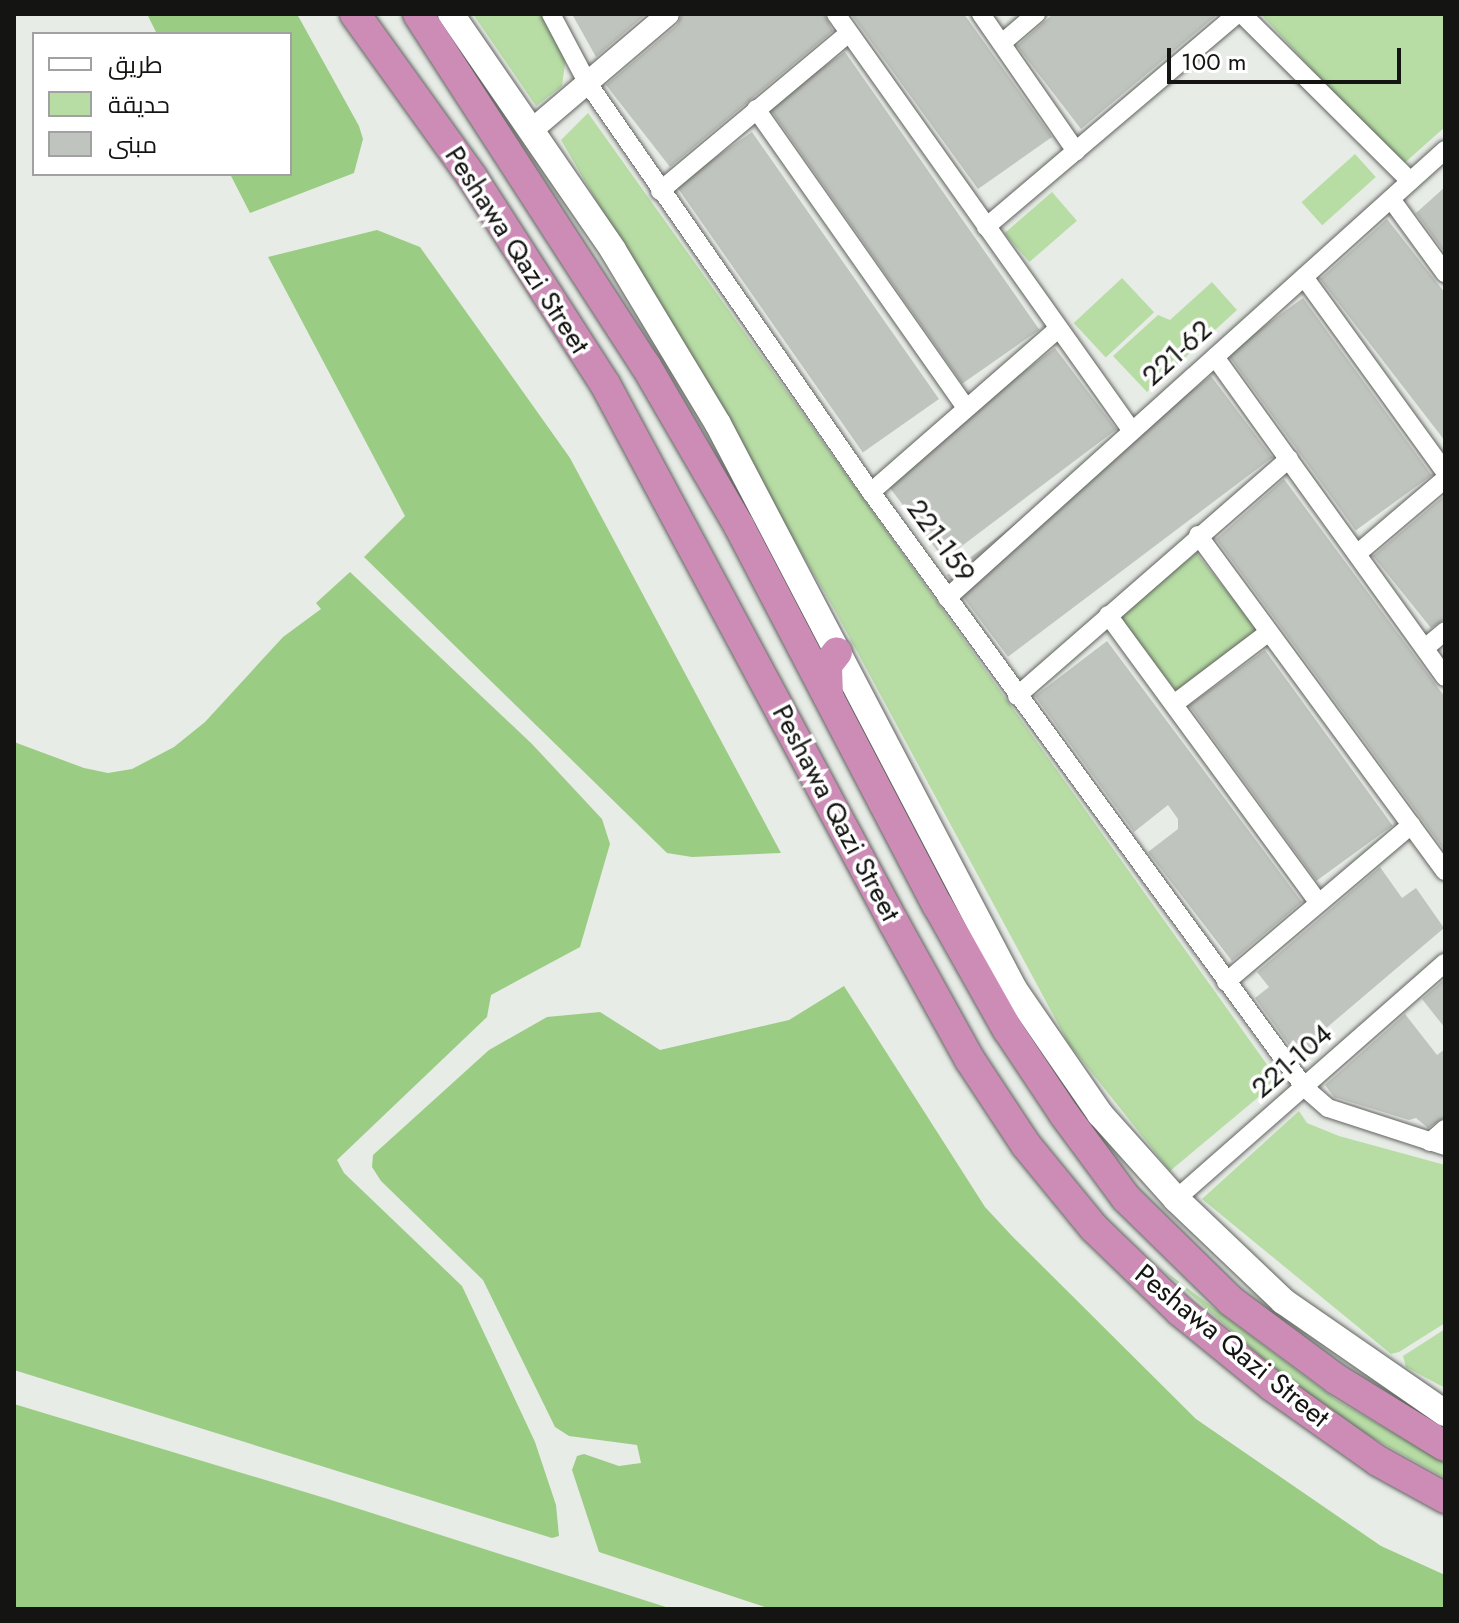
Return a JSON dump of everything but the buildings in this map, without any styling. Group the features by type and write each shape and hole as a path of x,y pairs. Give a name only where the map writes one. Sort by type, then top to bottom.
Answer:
{"highway":[{"name":"Peshawa Qazi Street","path":"355,14 472,177 605,384 894,923 988,1088 1050,1174 1094,1228 1180,1311 1272,1386 1378,1461 1445,1498"},
{"name":"Peshawa Qazi Street","path":"418,14 646,366 739,526 938,906 1030,1063 1097,1159 1126,1198 1231,1301 1336,1379 1445,1446"},
{"path":"829,698 827,665 837,652"},
{"path":"988,1088 1001,1099 1023,1096 1032,1084 1030,1063"},
{"path":"1050,1174 1049,1155 1060,1144 1076,1142 1097,1159"}],"main road":[{"path":"451,14 533,129 718,424 1014,989 1100,1114 1176,1199 1283,1301 1445,1413"}],"street":[{"name":"221-159","path":"551,14 587,82 871,492 1305,1088 1328,1108 1438,1144"},
{"path":"533,129 668,14"},
{"path":"836,14 1057,330 1132,431"},
{"path":"981,14 1076,151"},
{"path":"1002,43 1036,14"},
{"path":"986,227 1240,14 1410,181"},
{"path":"660,191 849,33"},
{"path":"756,109 966,408"},
{"name":"221-62","path":"947,598 1445,150"},
{"path":"1391,199 1445,273"},
{"path":"1304,277 1445,472"},
{"path":"871,492 1057,330"},
{"path":"1215,357 1445,677"},
{"path":"1017,696 1198,535 1289,459"},
{"path":"1358,553 1445,479"},
{"path":"1198,535 1445,871"},
{"path":"1108,615 1318,902"},
{"path":"1425,648 1445,631"},
{"path":"1174,704 1269,632"},
{"path":"1226,982 1411,825"},
{"name":"221-104","path":"1176,1199 1445,963"},
{"path":"1438,1144 1445,1129"}],"green space":[{"path":"147,14 297,14 359,126 363,139 354,173 250,213 231,176 292,176 292,32 156,32"},
{"path":"473,14 543,14 566,56 562,86 536,106"},
{"path":"1261,14 1445,14 1445,127 1401,166"},
{"path":"588,113 1273,1073 1274,1084 1170,1171 1069,1044 833,607 561,140"},
{"path":"1355,154 1376,177 1322,225 1301,202"},
{"path":"1052,192 1077,221 1029,262 1004,233"},
{"path":"377,230 420,247 570,458 781,853 692,857 667,853 364,557 405,516 268,257"},
{"path":"1122,278 1154,312 1106,357 1074,323"},
{"path":"1212,282 1237,310 1147,392 1113,356 1158,315 1170,320"},
{"path":"1196,553 1258,629 1178,693 1117,617"},
{"path":"350,572 532,744 602,819 610,844 580,947 491,995 487,1017 337,1160 344,1173 462,1286 535,1442 556,1505 559,1536 552,1538 14,1370 14,742 84,768 108,773 132,769 174,747 205,722 283,637 321,609 316,603"},
{"path":"844,986 985,1207 1012,1236 1196,1419 1381,1546 1445,1575 1445,1609 771,1609 599,1552 572,1470 577,1456 584,1454 619,1466 641,1463 637,1445 569,1436 555,1427 483,1280 381,1181 372,1167 373,1155 489,1050 547,1017 600,1012 660,1050 789,1020"},
{"path":"1299,1111 1307,1123 1339,1136 1445,1165 1445,1323 1399,1352 1391,1354 1202,1199"},
{"path":"1162,1269 1335,1399 1445,1463 1445,1478 1364,1433 1288,1381"},
{"path":"1445,1329 1445,1388 1406,1367 1403,1356"},
{"path":"14,1404 328,1499 672,1609 14,1609"}]}
